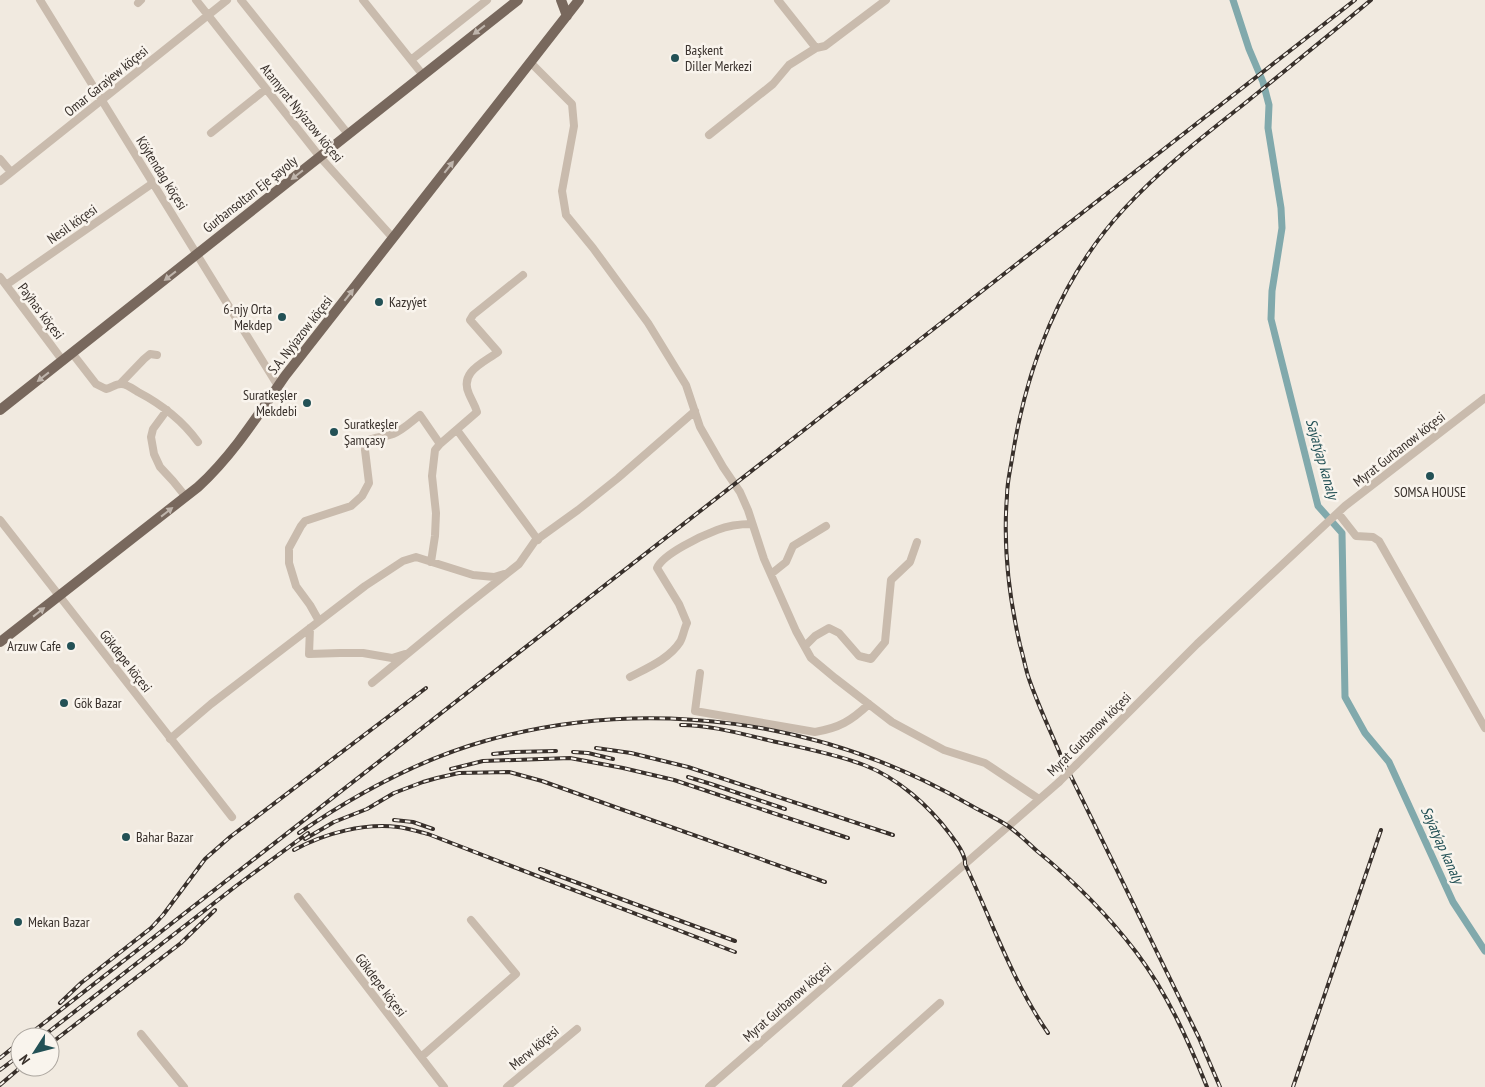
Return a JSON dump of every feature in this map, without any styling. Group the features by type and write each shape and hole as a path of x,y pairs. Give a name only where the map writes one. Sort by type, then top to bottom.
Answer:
{"main road":[{"name":"Gurbansoltan Eje şayoly","path":"0,410 518,0"},
{"path":"562,0 567,16"},
{"name":"S.A. Nyýazow köçesi","path":"0,642 186,497 223,463 242,439 278,386 579,0"}],"street":[{"name":"Köýtendag köçesi","path":"40,0 278,386"},
{"name":"Atamyrat Nyýazow köçesi","path":"196,0 320,156 393,238"},
{"name":"Omar Garaýew köçesi","path":"0,181 227,0"},
{"path":"241,0 348,134"},
{"path":"363,0 423,75"},
{"path":"411,60 487,0"},
{"path":"778,0 816,48"},
{"path":"709,135 773,84 789,65 816,48 825,46 886,0"},
{"path":"530,62 572,104 574,126 562,191 566,215 593,248 648,323 686,385 700,426 723,467 740,492 771,574 796,631 811,658 892,722 944,750 985,763 1039,799"},
{"path":"211,132 266,89"},
{"path":"0,159 11,172"},
{"name":"Nesil köçesi","path":"6,285 153,183"},
{"path":"431,562 436,513 433,469 435,450 477,412 476,405 468,394 465,384 467,376 498,352 470,320 473,315 522,275"},
{"name":"Paýhas köçesi","path":"0,276 63,361"},
{"path":"72,353 96,384 109,388 120,384 150,354 157,355"},
{"path":"120,384 126,385 148,397 167,410 189,430 198,442"},
{"name":"Myrat Gurbanow köçesi","path":"709,1087 1059,782 1197,644 1338,513 1485,398"},
{"path":"167,410 153,429 151,437 154,454 160,466 174,480 186,497"},
{"path":"372,683 520,564 538,540 611,483 694,411"},
{"path":"320,621 296,586 290,563 289,548 301,526 305,521 352,506 362,496 369,483 365,450 366,441 396,432 420,415 440,444"},
{"path":"458,430 538,540"},
{"path":"1338,513 1356,536 1373,537 1379,541 1485,728"},
{"name":"Gökdepe köçesi","path":"0,520 232,817"},
{"path":"630,677 672,651 680,641 687,623 679,604 657,568 660,562 673,552 718,529 752,524"},
{"path":"771,574 786,562 793,546 826,526"},
{"path":"805,646 815,636 829,628 839,633 859,656 871,659 885,642 891,580 910,562 916,542"},
{"path":"170,738 211,704 365,586 403,561 416,557 473,575 494,577 509,572"},
{"path":"310,628 310,654 362,653 392,658 409,652"},
{"path":"700,672 695,711 815,732 831,729 843,724 856,716 869,704"},
{"name":"Gökdepe köçesi","path":"298,897 444,1087"},
{"path":"420,1057 516,974 471,920"},
{"path":"846,1087 940,1003"},
{"name":"Merw köçesi","path":"507,1087 577,1029"},
{"path":"142,1034 184,1087"}],"waterway":[{"name":"Saýatýap kanaly","path":"1233,0 1249,49 1263,82 1269,105 1268,128 1281,208 1282,228 1272,291 1271,319 1318,506 1342,533 1345,697 1365,733 1389,762 1453,902 1485,951"}],"railway":[{"path":"39,1027 1355,0"},
{"path":"1220,1087 1199,1038 1061,756 1028,676 1016,627 1006,552 1008,482 1026,391 1049,326 1081,264 1101,236 1124,209 1167,167 1371,0"},
{"path":"60,1003 81,983 151,928 205,859 230,837 426,688"},
{"path":"299,833 365,792 412,768 485,741 547,727 609,720 672,719 734,724 795,735 856,753 914,776 999,820 1019,835 1090,899 1114,924 1136,952 1158,984 1176,1017 1207,1087"},
{"path":"681,725 726,730 819,752 864,765 889,777 923,803 942,824 960,849 1013,972 1048,1033"},
{"path":"596,748 631,753 688,767 893,835"},
{"path":"493,754 556,751"},
{"path":"573,752 588,753 613,759"},
{"path":"451,769 483,761 570,758 674,780 848,838"},
{"path":"305,839 334,822 367,809 394,793 423,782 459,773 509,772 542,781 825,882"},
{"path":"688,777 785,809"},
{"path":"394,820 413,822 433,829"},
{"path":"294,850 332,834 358,828 385,826 410,829 428,834 735,952"},
{"path":"1293,1087 1381,830"},
{"path":"55,1027 236,886 308,833"},
{"path":"540,869 735,941"},
{"path":"60,1036 181,943 215,910"},
{"path":"0,1058 10,1050"},
{"path":"0,1070 10,1062"},
{"path":"0,1085 10,1076"}],"place":[{"name":"Başkent Diller Merkezi","path":"675,58"},
{"name":"Kazyýet","path":"379,302"},
{"name":"6-njy Orta Mekdep","path":"282,317"},
{"name":"Suratkeşler Mekdebi","path":"307,403"},
{"name":"Suratkeşler Şamçasy","path":"334,432"},
{"name":"SOMSA HOUSE","path":"1430,476"},
{"name":"Arzuw Cafe","path":"71,646"},
{"name":"Gök Bazar","path":"64,703"},
{"name":"Bahar Bazar","path":"126,837"},
{"name":"Mekan Bazar","path":"18,922"}]}
